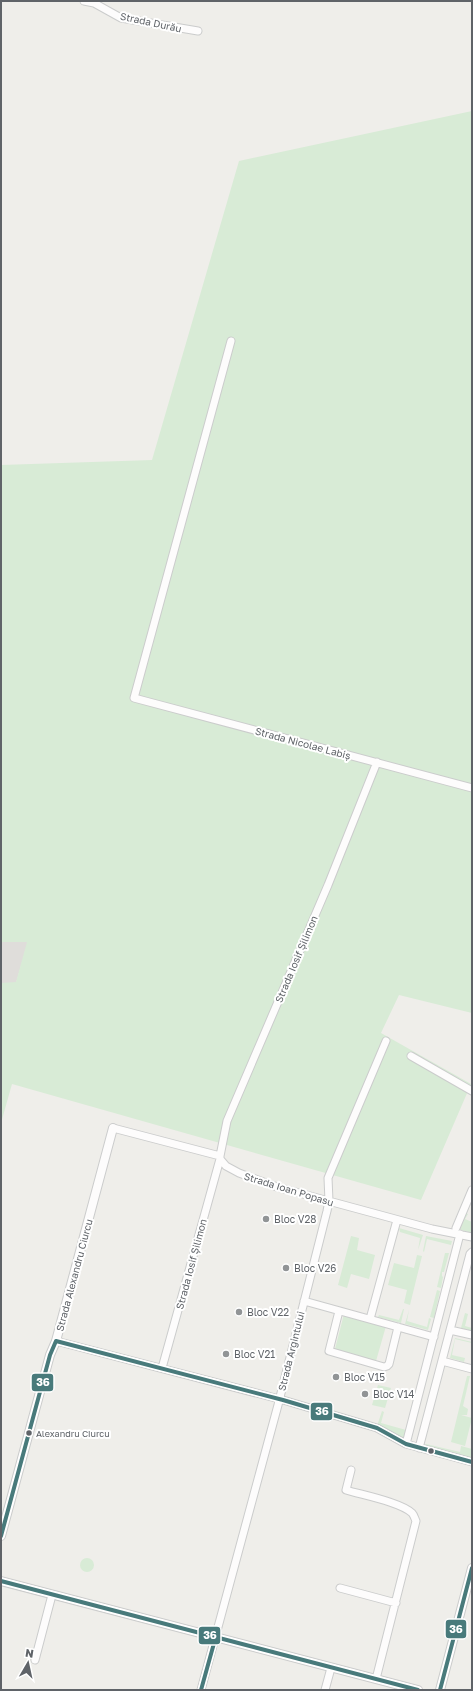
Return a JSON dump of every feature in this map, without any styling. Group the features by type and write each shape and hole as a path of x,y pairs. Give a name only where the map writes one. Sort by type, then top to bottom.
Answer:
{"street":[{"name":"Strada Durău","path":"84,1 94,3 122,18 198,31"},
{"name":"Strada Nicolae Labiș","path":"230,341 134,698 472,788"},
{"name":"Strada Iosif Șilimon","path":"162,1368 220,1158 227,1121 324,892 377,762"},
{"name":"Strada Argintului","path":"201,1690 279,1399 329,1202 328,1178 386,1041"},
{"path":"411,1056 472,1090"},
{"name":"Strada Ioan Popasu","path":"113,1128 220,1158 226,1166 239,1173 277,1187 432,1229 458,1231 472,1236"},
{"name":"Strada Alexandru Ciurcu","path":"1,1536 50,1355 56,1341 113,1128"},
{"path":"406,1444 434,1337 458,1231 472,1190"},
{"path":"370,1319 397,1220"},
{"path":"419,1448 470,1254 472,1252"},
{"path":"304,1301 434,1337"},
{"path":"339,1311 329,1351 384,1367 388,1364 398,1327"},
{"path":"450,1330 472,1335"},
{"path":"56,1341 279,1399 377,1428 406,1444 472,1462"},
{"path":"442,1361 472,1369"},
{"path":"351,1470 346,1490 396,1504 413,1514 416,1521 376,1679"},
{"path":"440,1690 472,1568"},
{"path":"1,1581 418,1690"},
{"path":"340,1588 396,1603"},
{"path":"35,1660 52,1595"},
{"path":"325,1690 331,1668"}],"shaded area":[{"path":"1,942 28,942 16,983 1,983"}],"green space":[{"path":"472,111 472,1013 399,995 381,1033 471,1084 421,1200 12,1084 1,1123 1,983 16,982 27,942 1,942 1,465 152,460 239,161"},
{"path":"465,1213 468,1214 465,1219 472,1222 472,1233 458,1229"},
{"path":"399,1228 423,1235 418,1250 420,1238 400,1232"},
{"path":"351,1236 359,1238 357,1250 375,1255 369,1279 351,1274 347,1288 338,1285"},
{"path":"426,1236 452,1241 451,1245 427,1239 424,1252"},
{"path":"445,1253 449,1253 444,1272 442,1272 443,1277 441,1288 437,1287"},
{"path":"417,1255 422,1256 410,1305 404,1303 407,1290 388,1285 394,1263 414,1268"},
{"path":"437,1290 440,1291 434,1318 430,1317"},
{"path":"403,1309 401,1323 378,1317 379,1315 399,1320"},
{"path":"409,1310 407,1321 427,1327 429,1318 431,1319 428,1330 405,1324"},
{"path":"465,1313 468,1314 465,1326 472,1328 472,1331 461,1328"},
{"path":"344,1314 386,1326 376,1361 335,1349"},
{"path":"455,1338 472,1342 455,1339 452,1355 465,1358 464,1362 450,1358"},
{"path":"467,1376 470,1376 463,1406 468,1409 467,1415 461,1415 472,1418 465,1446 451,1442"},
{"path":"378,1385 391,1388 385,1408 372,1405"},
{"path":"382,1411 384,1412 381,1423 406,1430 407,1425 409,1426 406,1440 387,1429 377,1426"},
{"path":"426,1444 460,1452 461,1446 472,1449 472,1460 421,1447"},
{"path":"84,1558 90,1558 94,1562 94,1568 90,1572 84,1572 80,1568 80,1562"}],"transit line":[{"name":"36","path":"1,1536 50,1355 56,1341 283,1400 377,1428 406,1444 472,1462"},
{"name":"36","path":"440,1690 472,1568"},
{"name":"36","path":"1,1581 418,1690"},
{"name":"36","path":"201,1690 216,1636"}],"place":[{"name":"Bloc V28","path":"266,1219"},
{"name":"Bloc V26","path":"286,1268"},
{"name":"Bloc V22","path":"239,1312"},
{"name":"Bloc V21","path":"226,1354"},
{"name":"Bloc V15","path":"336,1377"},
{"name":"Bloc V14","path":"365,1394"},
{"name":"Alexandru Ciurcu","path":"29,1433"}]}
